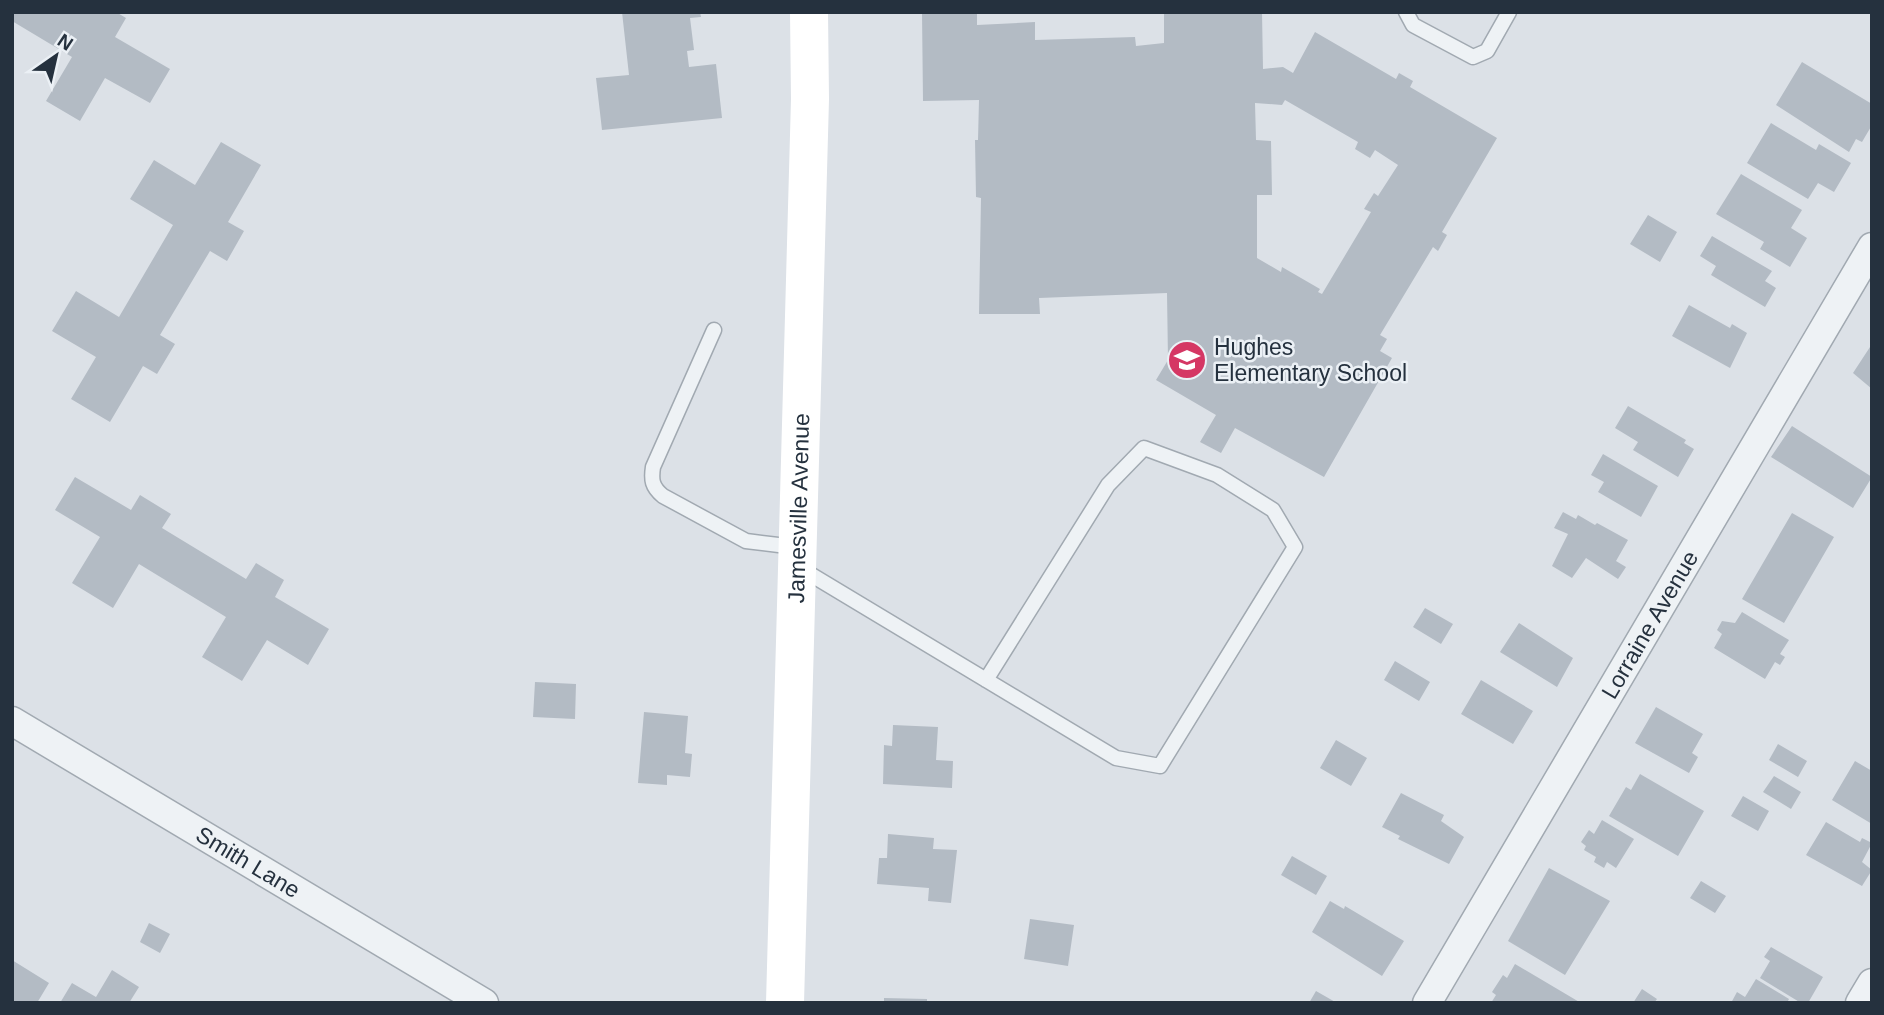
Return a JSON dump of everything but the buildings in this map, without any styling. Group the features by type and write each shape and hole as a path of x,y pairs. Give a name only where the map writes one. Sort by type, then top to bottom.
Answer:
{"street":[{"name":"Jamesville Avenue","path":"786,1003 810,113 808,12"},
{"name":"Lorraine Avenue","path":"1427,1003 1872,247"},
{"name":"Smith Lane","path":"12,721 484,1003"},
{"path":"1860,1003 1872,983"}],"lane":[{"path":"1406,12 1413,25 1473,57 1487,51 1509,12"},
{"path":"714,330 653,467 651,480 655,490 746,541 799,557 986,680 1116,758 1160,766 1295,547 1273,510 1217,475 1144,448 1108,485 986,680"}],"place":[{"name":"Hughes Elementary School","path":"1187,360"}]}
